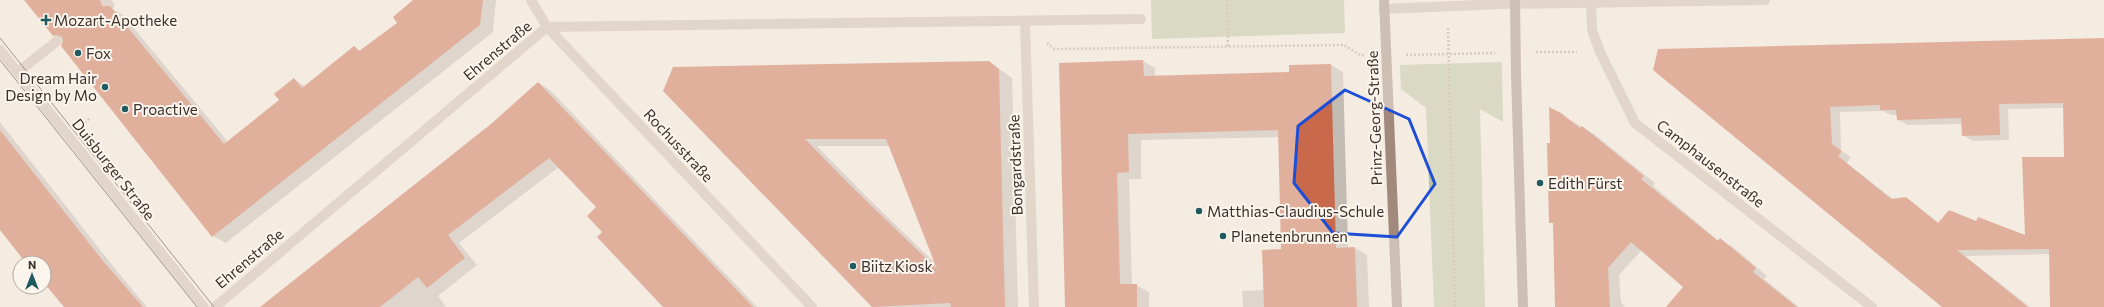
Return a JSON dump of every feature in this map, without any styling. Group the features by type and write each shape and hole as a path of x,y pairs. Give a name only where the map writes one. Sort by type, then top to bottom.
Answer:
{"main road":[{"path":"1515,2 1523,307"},
{"name":"Prinz-Georg-Straße","path":"1384,4 1397,307"}],"street":[{"name":"Rochusstraße","path":"531,0 547,27 812,307"},
{"path":"1384,4 1765,0"},
{"name":"Camphausenstraße","path":"1591,2 1592,30 1600,52 1635,123 1868,306"},
{"name":"Ehrenstraße","path":"214,307 547,27 1025,22 1141,19"},
{"name":"Bongardstraße","path":"1025,22 1034,307"},
{"path":"18,72 57,41"},
{"name":"Duisburger Straße","path":"0,50 204,307"}],"path":[{"path":"1227,0 1228,47"},
{"path":"1025,22 1054,49 1344,45 1360,55 1386,56 1600,52"},
{"path":"1449,54 1455,307"}],"highlighted area":[{"path":"1345,90 1409,119 1435,184 1397,237 1333,233 1294,183 1298,126"}],"green space":[{"path":"1151,0 1344,0 1345,33 1152,39"},
{"path":"1502,62 1503,122 1480,109 1485,307 1434,307 1426,108 1401,89 1400,65"}],"building":[{"path":"24,0 100,0 102,6 110,6 224,144 279,100 274,94 294,78 302,88 354,46 359,51 397,23 393,17 413,0 483,0 480,25 212,237 61,46 63,40 62,37 56,35 53,36"},
{"path":"2104,38 2104,307 2050,307 2049,249 1957,250 2028,307 1942,307 1653,70 1658,49","holes":["2063,103 2064,157 2022,157 2025,235 1978,217 1976,221 1949,210 1938,223 1906,197 1891,199 1838,156 1842,151 1832,144 1830,107 1880,105 1880,110 1896,110 1897,120 1961,118 1962,136 2000,135 1999,104"]},
{"path":"1143,60 1144,76 1289,72 1289,65 1331,64 1336,248 1355,247 1357,307 1264,307 1262,250 1281,249 1278,130 1128,134 1129,172 1117,173 1120,284 1137,284 1137,307 1065,307 1059,63"},
{"path":"989,61 999,69 1005,307 951,307 950,303 872,307 663,91 673,67","holes":["805,139 886,139 937,269 851,186"]},
{"path":"538,82 753,307 663,307 597,237 602,232 587,216 596,207 549,158 448,235 465,258 427,288 418,277 380,307 260,307 491,124"},
{"path":"1549,107 1561,113 1580,128 1582,126 1644,176 1641,179 1718,241 1720,238 1756,268 1753,272 1797,307 1666,307 1683,287 1631,242 1608,268 1610,307 1555,307 1553,223 1549,223 1547,143 1550,143"},
{"path":"0,130 103,261 143,307 64,307 52,293 52,255 20,255 0,230"}],"tram line":[{"path":"0,38 214,307"},
{"path":"0,60 197,307"}],"place":[{"name":"Mozart-Apotheke","path":"46,20"},
{"name":"Fox","path":"78,53"},
{"name":"Dream Hair Design by Mo","path":"105,87"},
{"name":"Proactive","path":"125,109"},
{"name":"Edith Fürst","path":"1540,183"},
{"name":"Matthias-Claudius-Schule","path":"1199,211"},
{"name":"Planetenbrunnen","path":"1223,236"},
{"name":"Biitz Kiosk","path":"853,266"}]}
